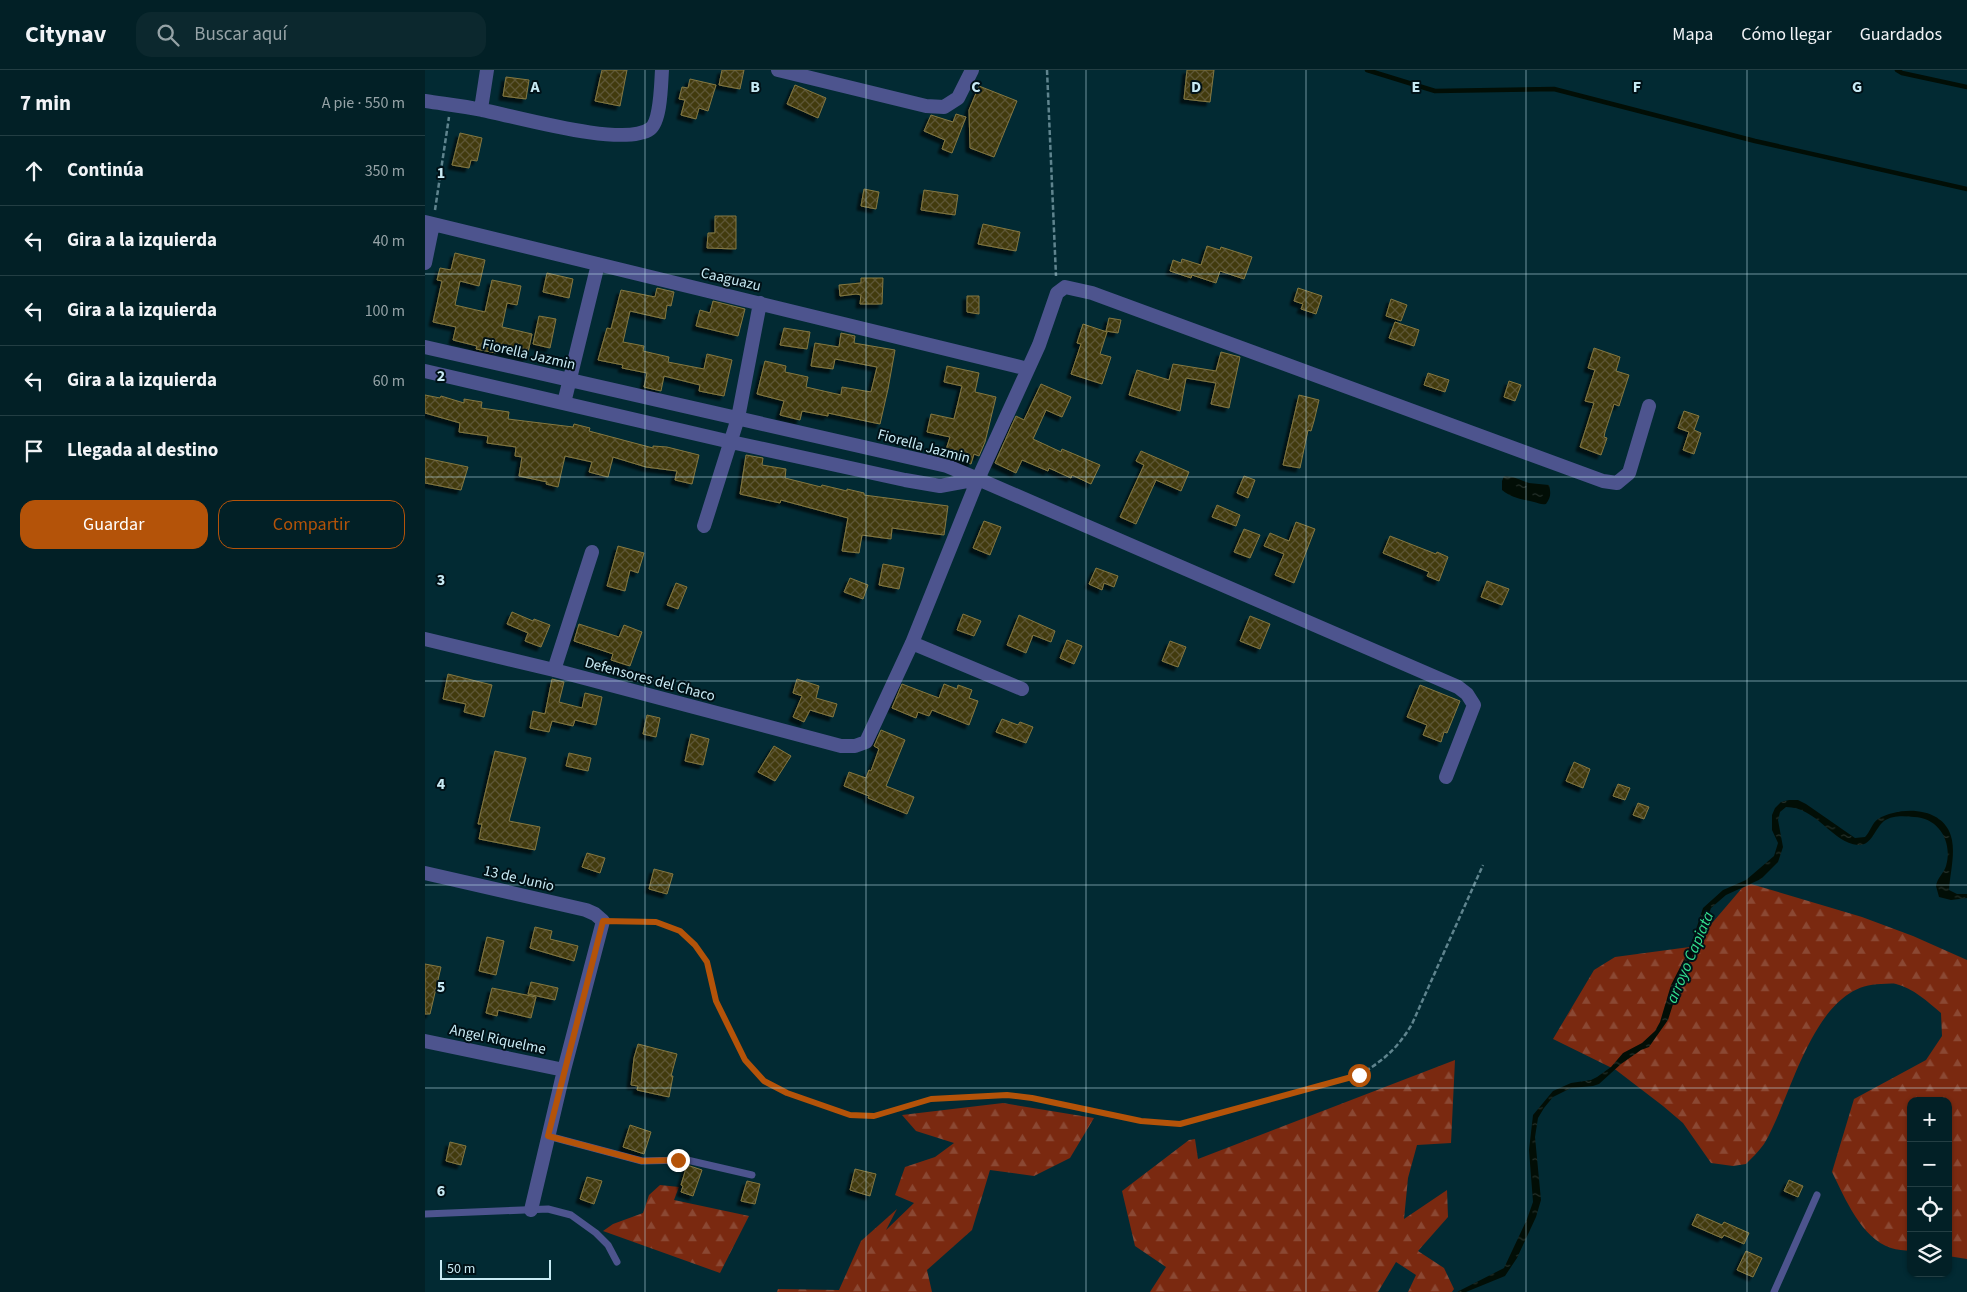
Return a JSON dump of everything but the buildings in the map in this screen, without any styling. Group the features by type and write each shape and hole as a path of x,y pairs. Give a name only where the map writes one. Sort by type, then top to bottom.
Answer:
{"street":[{"path":"481,109 487,70"},
{"path":"425,101 481,109 598,134 638,134 651,128 657,118 662,70"},
{"path":"778,70 926,106 944,107 957,98 972,70"},
{"path":"425,263 429,223"},
{"name":"Caaguazu","path":"429,223 1029,368"},
{"path":"564,403 598,264"},
{"path":"1022,689 911,643 978,479 1039,345 1057,293 1065,287 1092,294 1603,481 1617,483 1629,473 1649,406"},
{"path":"704,526 739,418 760,303"},
{"name":"Fiorella Jazmin","path":"425,347 947,466 978,479"},
{"name":"Fiorella Jazmin","path":"425,371 731,442 940,486 978,479"},
{"path":"978,479 1439,677 1458,687 1467,694 1473,704 1446,777"},
{"path":"554,670 592,552"},
{"name":"Defensores del Chaco","path":"425,639 554,670 841,746 855,746 866,742 911,643"},
{"name":"13 de Junio","path":"425,873 586,910 595,914 603,921"},
{"path":"531,1210 564,1070 603,921"},
{"name":"Angel Riquelme","path":"425,1041 564,1070"}],"lane":[{"path":"548,1136 642,1161 687,1160 752,1175"},
{"path":"1774,1292 1817,1195"},
{"path":"425,1214 548,1209 571,1216 596,1233 608,1245 617,1262"}],"path":[{"path":"1047,70 1057,293"},
{"path":"429,223 451,105"},
{"path":"603,921 656,922 680,931 695,945 707,962 716,1001 745,1060 764,1081 787,1093 850,1115 874,1116 931,1099 1007,1095 1032,1098 1141,1121 1180,1124 1359,1075 1377,1064 1401,1043 1412,1024 1483,865"}],"green space":[{"path":"1751,884 1862,917 1913,936 1967,960 1967,1259 1952,1257 1952,1097 1907,1097 1907,1251 1891,1248 1871,1236 1848,1205 1832,1172 1854,1099 1926,1060 1942,1036 1941,1013 1908,989 1894,984 1881,984 1858,989 1838,1003 1821,1022 1807,1047 1764,1144 1746,1164 1733,1166 1711,1163 1683,1123 1616,1070 1553,1039 1594,970 1615,957 1697,946 1698,937 1701,936 1742,888"},
{"path":"1455,1060 1451,1143 1417,1145 1408,1178 1404,1219 1447,1190 1448,1217 1418,1251 1444,1268 1454,1289 1452,1292 1408,1292 1416,1275 1396,1262 1378,1292 1150,1292 1166,1267 1135,1246 1122,1191 1189,1140 1195,1139 1198,1159"},
{"path":"1003,1103 1094,1118 1070,1158 1034,1176 990,1170 972,1230 927,1270 932,1292 777,1292 778,1289 839,1290 861,1241 897,1209 886,1230 914,1203 895,1195 905,1167 935,1157 954,1143 916,1131 902,1115"},
{"path":"660,1185 679,1187 674,1200 749,1216 720,1273 603,1231 613,1224 643,1213 649,1195"}],"water":[{"path":"1504,476 1529,483 1549,485 1550,495 1548,502 1541,504 1509,495 1502,490"},
{"name":"arroyo Capiata","path":"1798,800 1806,804 1855,838 1865,837 1878,819 1888,815 1910,811 1932,815 1948,829 1952,840 1953,859 1949,890 1957,894 1967,894 1967,898 1951,900 1939,897 1936,886 1944,871 1948,857 1946,840 1931,822 1923,818 1914,817 1902,816 1891,818 1881,824 1867,843 1858,845 1840,838 1807,813 1786,807 1780,812 1778,820 1783,847 1778,862 1761,879 1726,895 1711,908 1697,946 1681,979 1668,1020 1649,1047 1641,1050 1621,1064 1599,1084 1571,1088 1553,1097 1544,1108 1538,1118 1535,1137 1541,1200 1536,1217 1517,1258 1505,1276 1466,1292 1457,1292 1504,1268 1527,1219 1533,1202 1529,1150 1533,1115 1553,1091 1571,1083 1591,1080 1597,1077 1611,1067 1623,1053 1642,1043 1655,1031 1660,1022 1671,985 1690,948 1703,908 1723,890 1746,880 1774,856 1778,843 1772,830 1772,815 1775,808 1781,802"}],"waterway":[{"path":"1367,70 1435,91 1554,89 1755,141 1967,189"},
{"path":"1897,70 1902,73 1967,87"}],"route":[{"path":"678,1160 669,1162 642,1161 621,1157 548,1136 603,921 656,922 680,931 695,945 707,962 716,1001 745,1060 764,1081 787,1093 850,1115 874,1116 931,1099 1007,1095 1032,1098 1141,1121 1180,1124 1359,1075"}]}
